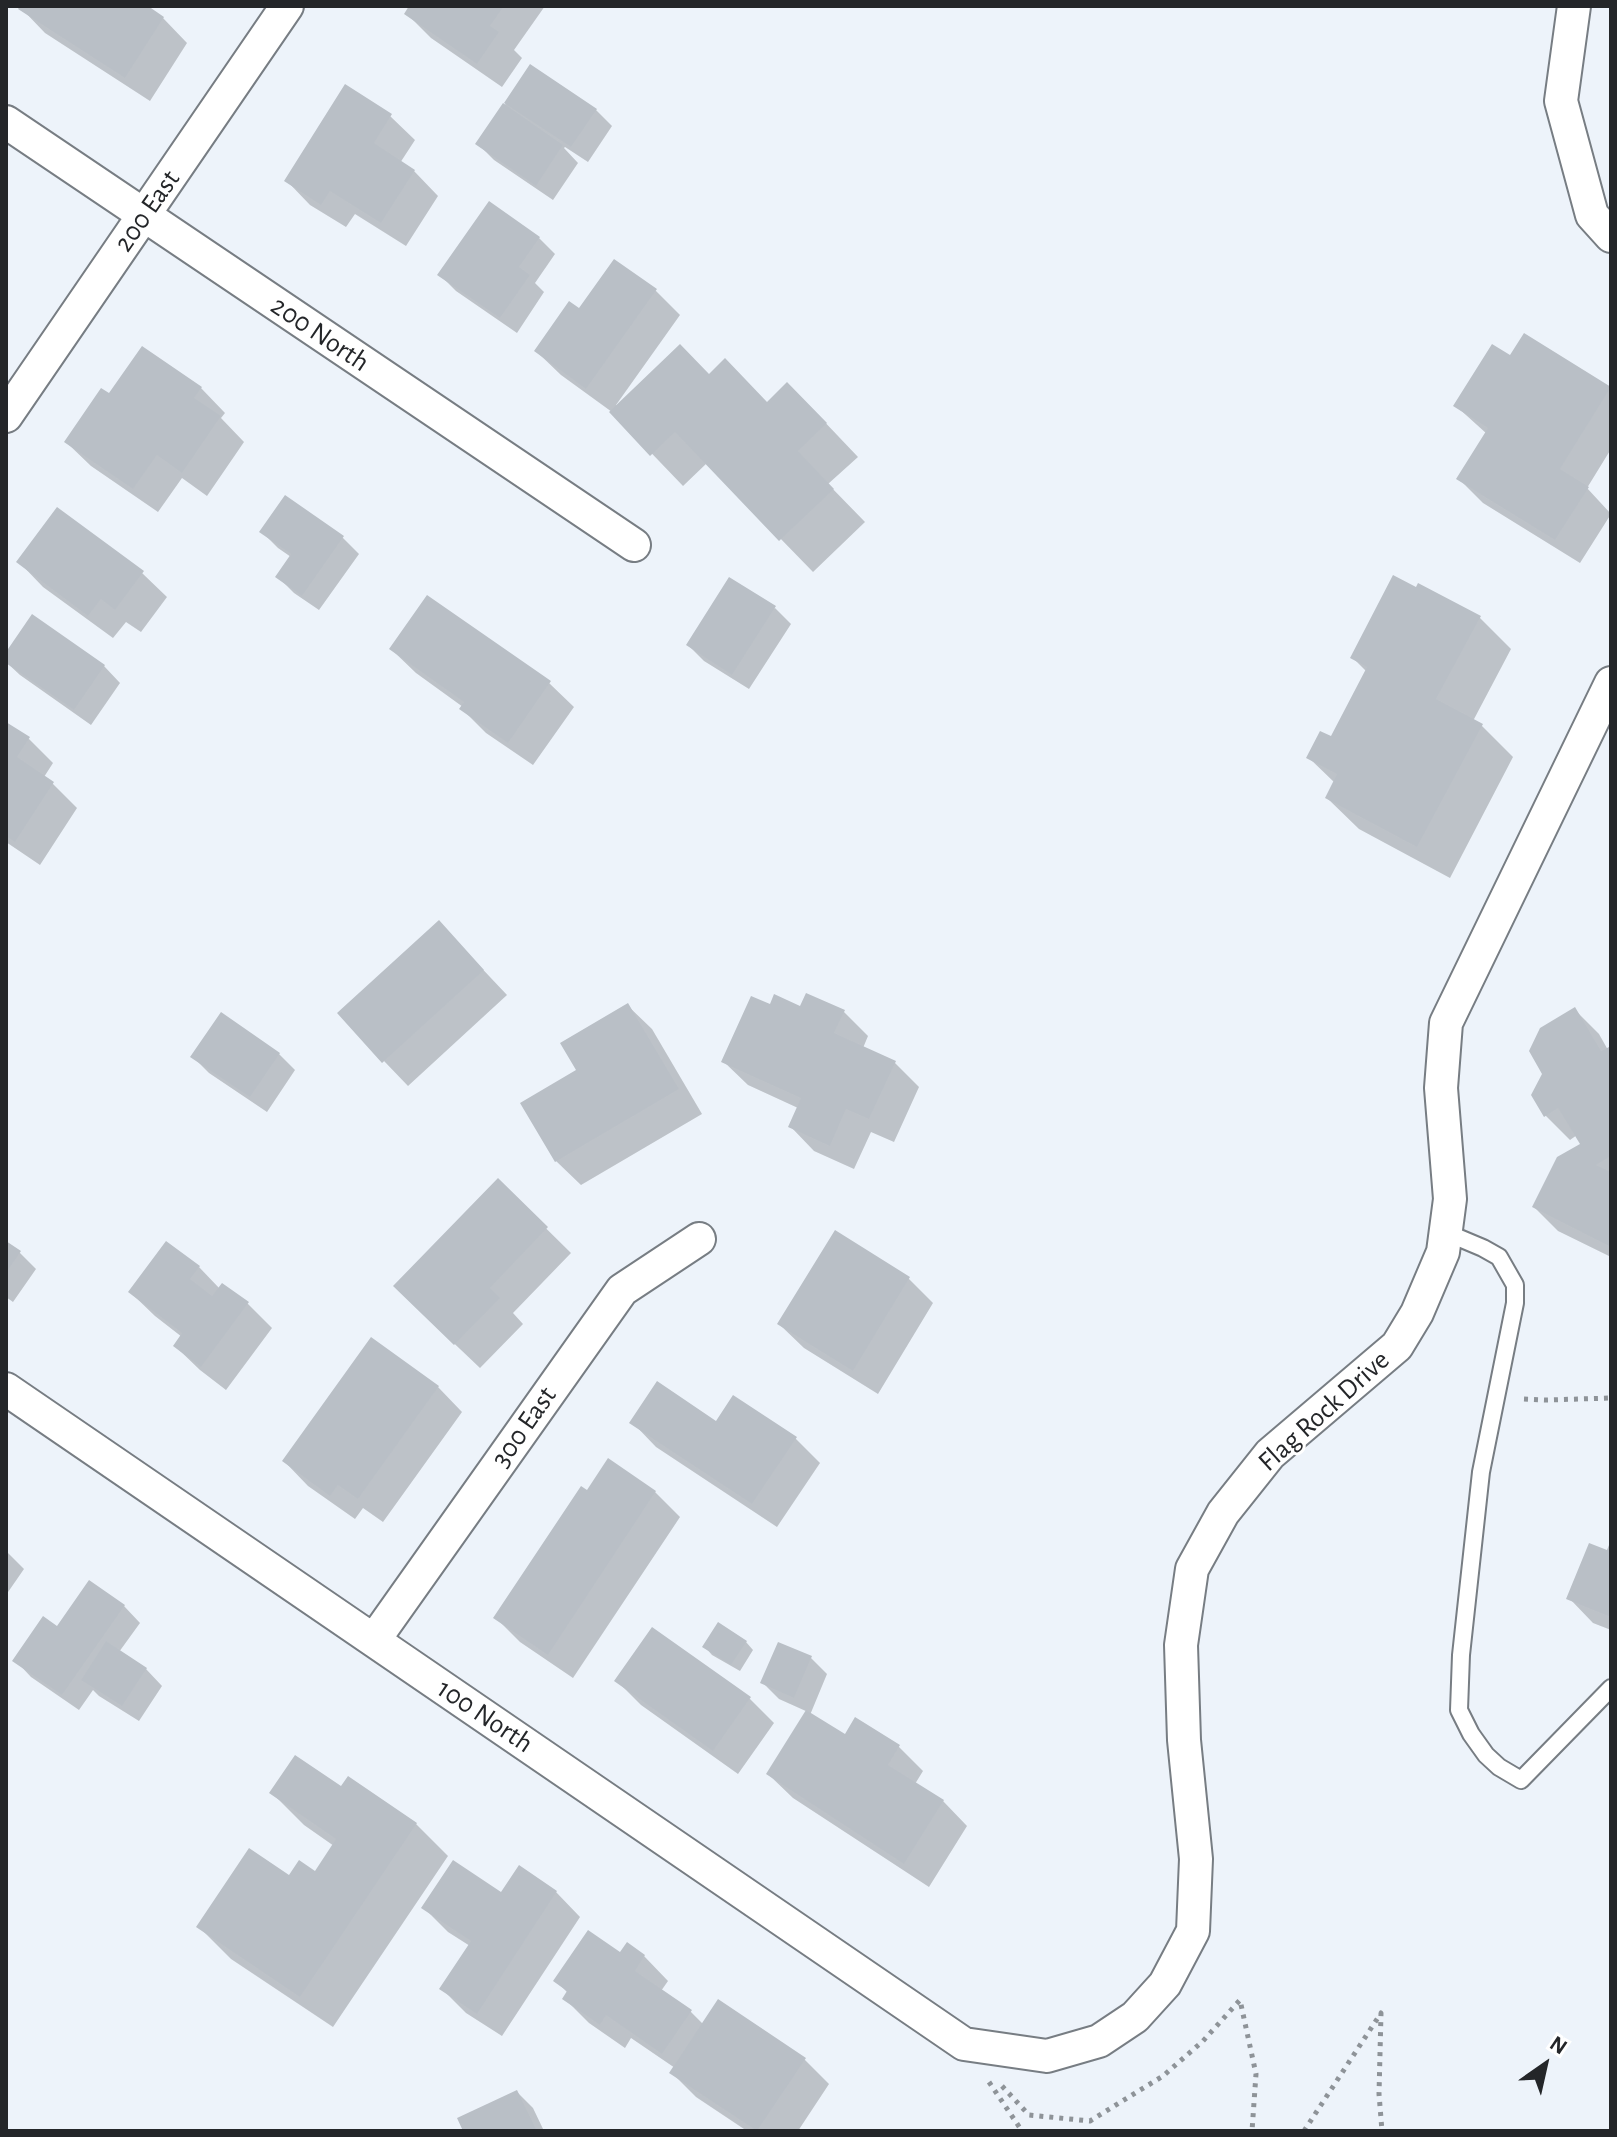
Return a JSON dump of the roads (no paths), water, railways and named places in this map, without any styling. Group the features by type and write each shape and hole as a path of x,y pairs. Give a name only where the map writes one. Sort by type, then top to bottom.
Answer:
{"street":[{"name":"200 East","path":"6,416 287,6"},
{"path":"1574,6 1561,101 1592,215 1611,236"},
{"name":"200 North","path":"6,122 634,545"},
{"name":"Flag Rock Drive","path":"964,2044 1047,2056 1099,2041 1135,2017 1165,1984 1193,1931 1196,1859 1184,1740 1181,1645 1192,1569 1223,1513 1270,1454 1397,1346 1417,1313 1443,1252 1450,1199 1441,1088 1446,1023 1611,683"},
{"name":"300 East","path":"374,1640 622,1290 699,1239"},
{"name":"100 North","path":"6,1389 964,2044"}],"lane":[{"path":"1445,1232 1499,1257 1515,1285 1515,1303 1481,1472 1461,1655 1459,1710 1486,1755 1521,1780 1611,1688"}]}
